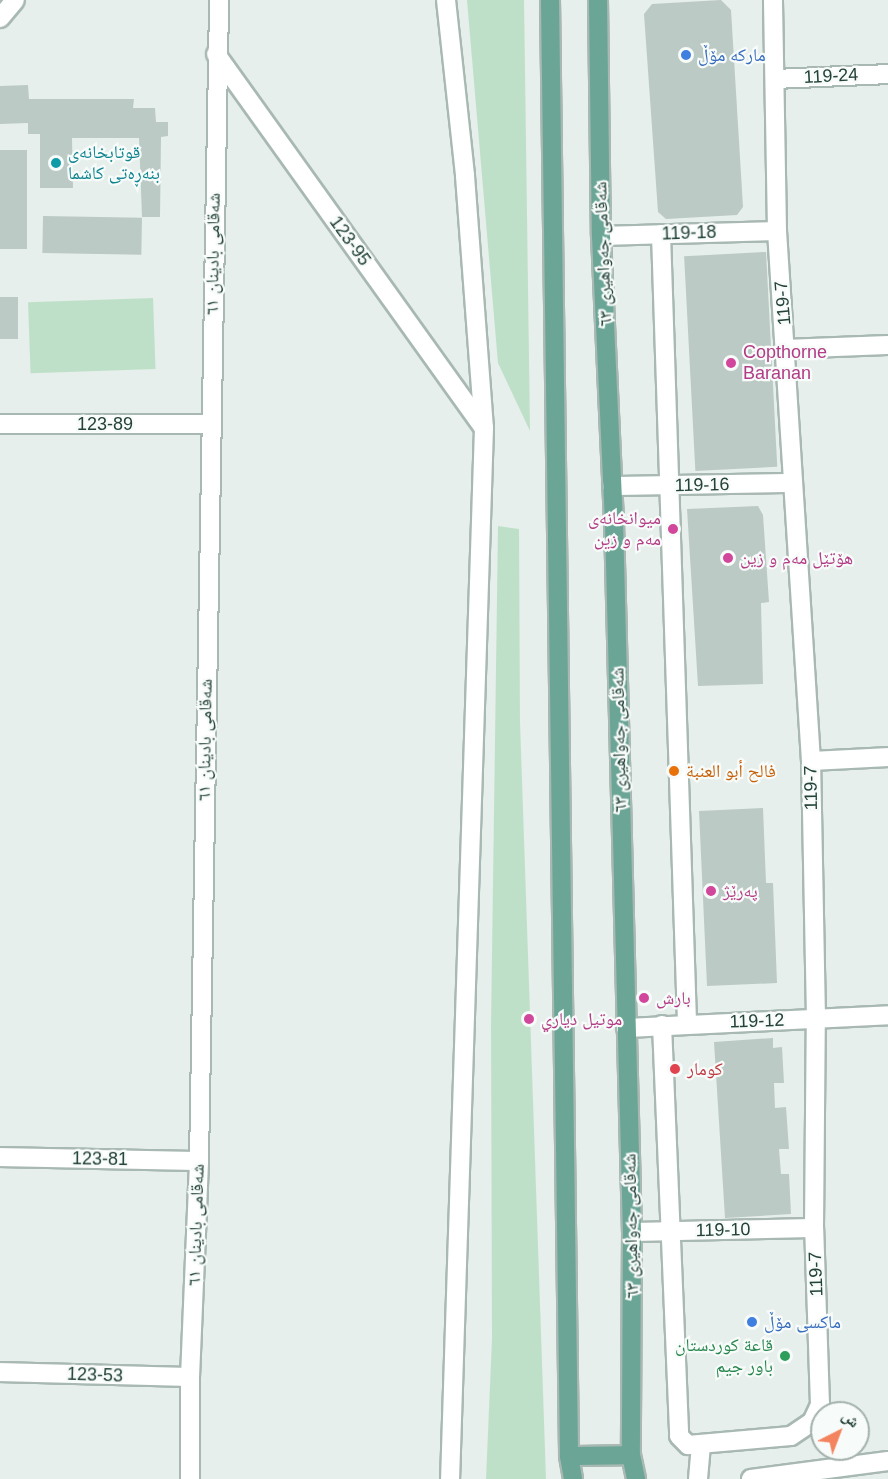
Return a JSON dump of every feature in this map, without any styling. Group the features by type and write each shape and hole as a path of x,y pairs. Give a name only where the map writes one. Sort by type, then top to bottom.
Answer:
{"main road":[{"path":"550,0 569,1456 573,1479"},
{"name":"شەقامی جەواهیری ٦٣","path":"598,0 601,236 612,486 632,1232 631,1455 636,1479"},
{"path":"569,1456 631,1455"}],"street":[{"path":"0,18 15,0"},
{"name":"شەقامی بادینان ٦١","path":"190,1479 190,1377 199,1161 216,54 219,0"},
{"path":"446,0 465,176 484,428 450,1479"},
{"name":"119-7","path":"701,1444 791,1436 812,1422 820,1405 814,1228 816,1019 810,761 791,483 787,349 777,231 773,0"},
{"name":"123-95","path":"216,54 484,428"},
{"name":"119-24","path":"775,79 888,74"},
{"name":"119-18","path":"601,236 777,231"},
{"path":"661,234 687,1024"},
{"path":"787,349 888,345"},
{"name":"123-89","path":"0,424 210,424"},
{"name":"119-16","path":"612,486 791,483"},
{"path":"810,761 888,757"},
{"name":"119-12","path":"626,1028 888,1015"},
{"path":"662,1025 668,1231 678,1424 679,1436 688,1445 701,1444 698,1479"},
{"name":"123-81","path":"0,1157 199,1161"},
{"name":"119-10","path":"632,1232 814,1228"},
{"name":"123-53","path":"0,1372 190,1377"},
{"path":"751,1479 888,1461"}],"green space":[{"path":"467,0 524,0 530,431 498,363"},
{"path":"153,298 155,369 31,373 28,302"},
{"path":"498,526 519,529 520,722 546,1479 486,1479 492,1339 491,1026"}],"building":[{"path":"721,0 731,10 743,207 737,215 666,219 658,212 644,14 652,4"},
{"name":"قوتابخانەی بنەڕەتی کاشما","path":"28,85 29,99 134,99 133,108 155,108 156,122 168,122 168,136 161,137 160,217 142,217 139,138 72,138 73,188 40,188 40,134 28,134 28,123 0,124 0,86"},
{"path":"0,150 27,150 27,249 0,249"},
{"path":"43,216 142,218 141,255 42,253"},
{"name":"Copthorne Baranan","path":"766,252 777,467 695,471 684,256"},
{"path":"0,297 18,297 18,339 0,339"},
{"name":"هۆتێل مەم و زین","path":"758,506 763,515 769,602 761,603 763,684 698,686 687,509"},
{"path":"763,808 766,883 773,883 777,983 707,986 699,811"},
{"path":"773,1038 773,1048 782,1047 784,1083 774,1083 775,1108 786,1107 789,1149 779,1149 781,1174 789,1174 791,1214 725,1218 714,1042"}],"place":[{"name":"مارکە مۆڵ","path":"686,55"},
{"name":"قوتابخانەی بنەڕەتی کاشما","path":"56,163"},
{"name":"Copthorne Baranan","path":"731,363"},
{"name":"میوانخانەی مەم و زین","path":"673,529"},
{"name":"هۆتێل مەم و زین","path":"728,558"},
{"name":"فالح أبو العنبة","path":"674,771"},
{"name":"پەرێژ","path":"711,891"},
{"name":"بارش","path":"644,998"},
{"name":"موتيل دياري","path":"529,1019"},
{"name":"کومار","path":"675,1069"},
{"name":"ماکسی مۆڵ","path":"752,1322"},
{"name":"قاعة كوردستان باور جيم","path":"785,1356"}]}
